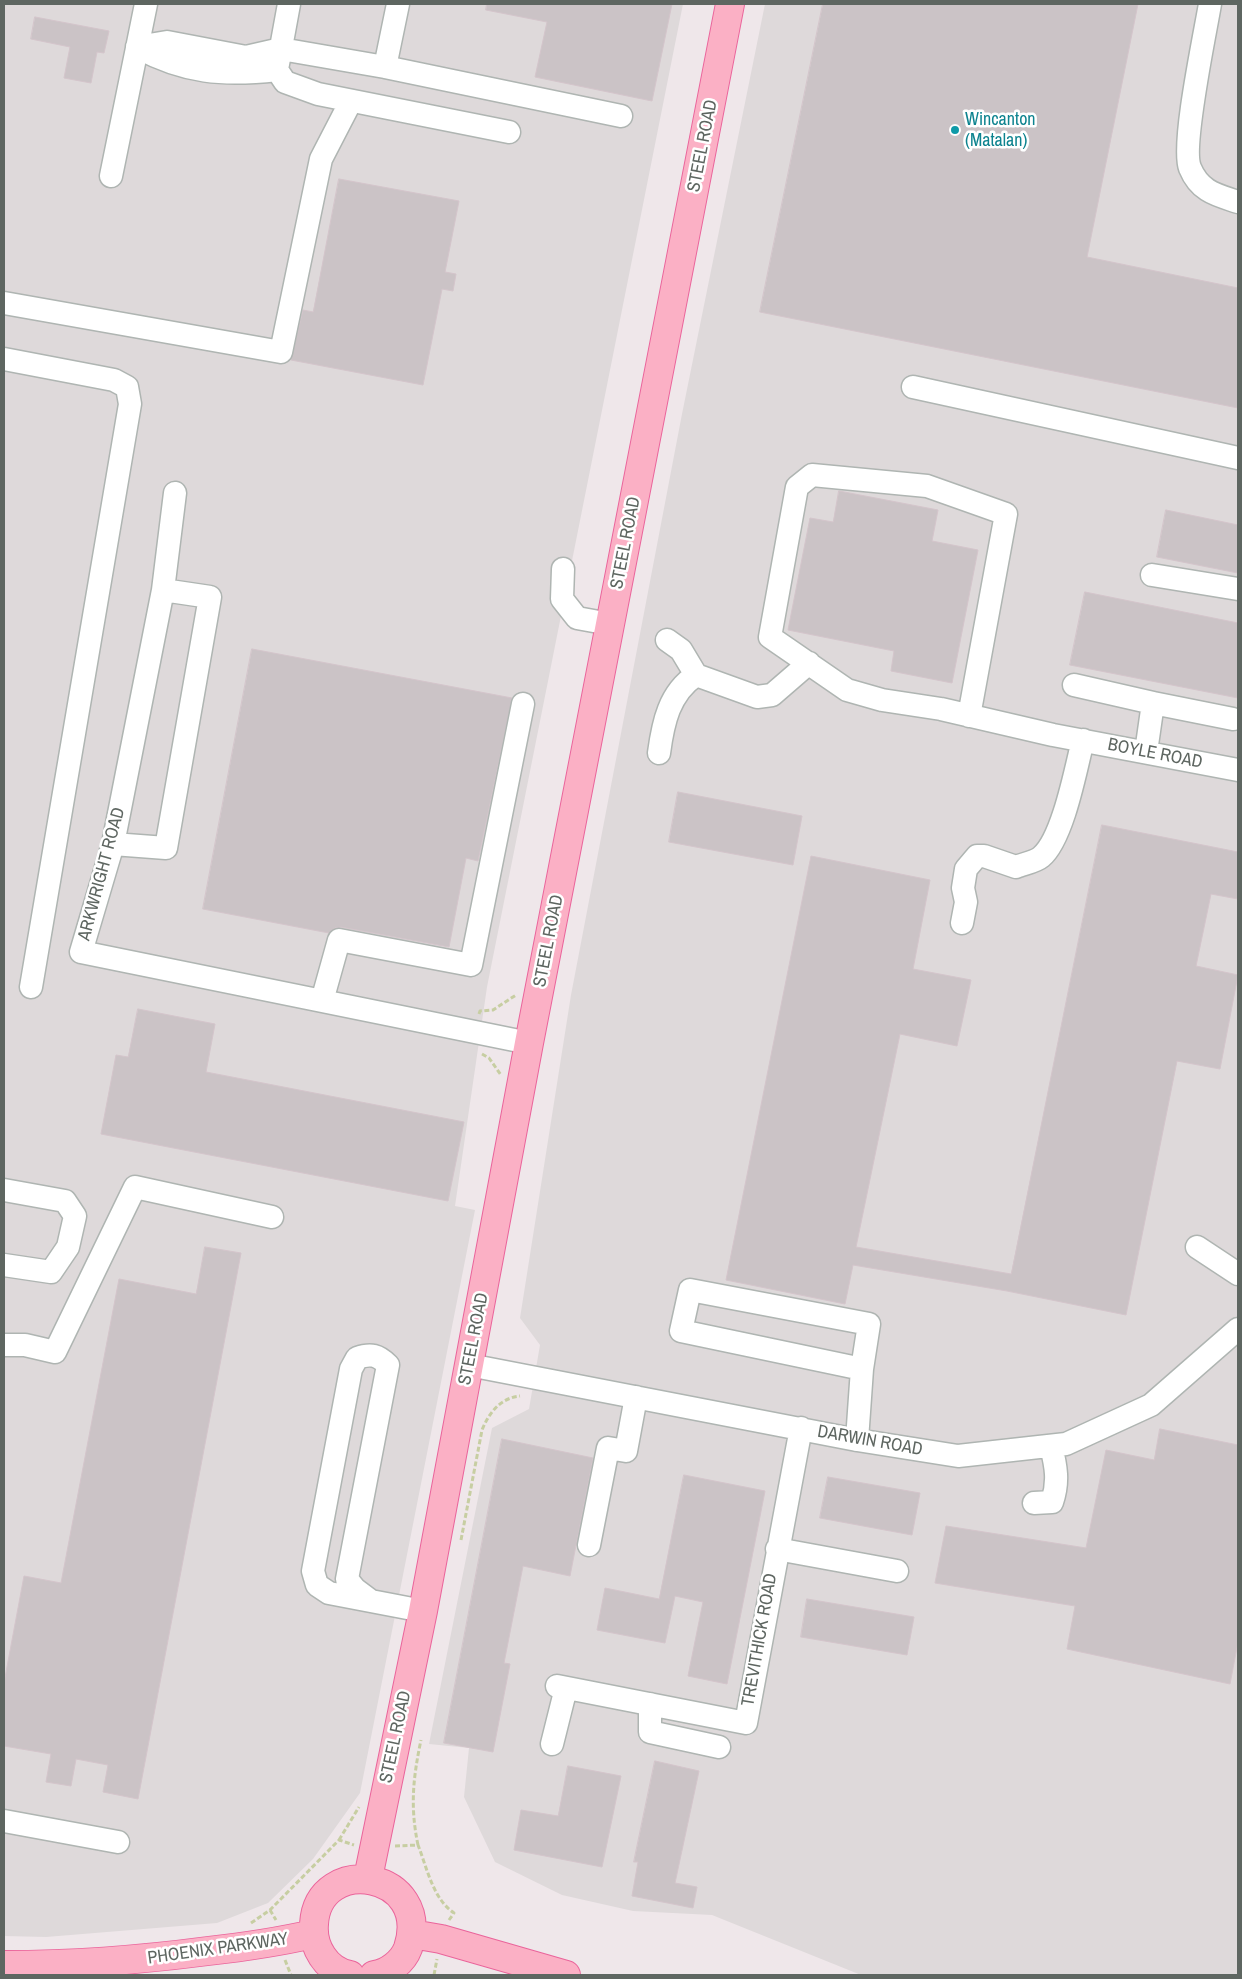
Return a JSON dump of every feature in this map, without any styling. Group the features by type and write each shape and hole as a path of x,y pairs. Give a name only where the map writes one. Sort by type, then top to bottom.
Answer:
{"main road":[{"name":"STEEL ROAD","path":"368,1878 423,1611 529,1043 730,4"},
{"path":"350,1975 329,1965 319,1952 313,1934 314,1916 321,1900 333,1888 348,1880 368,1878 385,1883 399,1894 408,1908 412,1934 407,1951 396,1964 382,1974 374,1975"},
{"name":"PHOENIX PARKWAY","path":"4,1965 89,1964 152,1959 280,1942 313,1934"},
{"path":"412,1934 566,1975"}],"street":[{"path":"111,176 146,4"},
{"path":"289,4 279,59 285,82 318,94 509,132"},
{"path":"385,67 398,4"},
{"path":"1210,4 1188,138 1190,168 1207,192 1238,202"},
{"path":"137,47 163,61 219,74 279,59 385,67 621,116"},
{"path":"4,303 281,352 321,159 351,101"},
{"path":"4,359 114,380 127,387 130,404 31,987"},
{"path":"913,387 1238,458"},
{"name":"BOYLE ROAD","path":"968,716 1006,514 927,486 812,475 797,488 770,637 848,690 882,700 1238,770"},
{"name":"ARKWRIGHT ROAD","path":"175,493 163,590 113,844 81,952 529,1043"},
{"path":"563,569 562,599 577,618 610,624"},
{"path":"1152,575 1238,589"},
{"path":"113,844 166,848 210,597 163,590"},
{"path":"667,640 681,650 696,674 757,697 772,694 809,664"},
{"path":"659,753 663,723 671,702 688,680 696,674"},
{"path":"1074,685 1233,719"},
{"path":"1146,752 1153,703"},
{"path":"322,1001 339,940 471,964 522,704"},
{"path":"962,923 966,902 963,888 966,869 977,856 984,856 1016,867 1041,857 1062,817 1077,739"},
{"path":"4,1346 24,1345 55,1352 135,1187 272,1217"},
{"path":"4,1190 65,1201 75,1216 68,1247 51,1272 4,1265"},
{"path":"1197,1247 1238,1274"},
{"path":"857,1440 862,1369 869,1324 690,1290 681,1331 862,1369"},
{"name":"DARWIN ROAD","path":"469,1365 857,1440 958,1456 1066,1444 1151,1405 1238,1329"},
{"path":"371,1601 355,1589 347,1579 388,1365 379,1356 367,1354 357,1358 350,1370 313,1571 316,1584 329,1593 423,1611"},
{"path":"588,1545 608,1448 626,1451 636,1397"},
{"name":"TREVITHICK ROAD","path":"552,1744 562,1687 746,1723 800,1428"},
{"path":"1034,1503 1052,1502 1057,1488 1056,1467 1051,1446"},
{"path":"777,1549 897,1571"},
{"path":"650,1704 650,1732 719,1748"},
{"path":"4,1821 118,1842"}],"path":[{"path":"459,1546 482,1430 487,1418 500,1403 517,1396 535,1396 538,1378"},
{"path":"418,1845 412,1803 412,1781 422,1735"}],"shaded area":[{"path":"4,4 683,4 487,987 455,1206 475,1210 360,1793 313,1859 268,1903 217,1923 46,1937 4,1936"},
{"path":"765,4 1238,4 1238,1975 861,1975 712,1915 633,1911 562,1895 495,1862 464,1797 469,1748 429,1744 492,1428 529,1409 540,1345 520,1318 571,995 682,414"}],"building":[{"path":"487,4 672,4 652,101 535,77 547,22 486,10"},
{"name":"Wincanton (Matalan)","path":"823,4 1138,4 1087,257 1238,288 1238,408 760,312"},
{"path":"35,17 109,31 104,53 97,52 91,83 64,78 70,47 31,39"},
{"path":"339,179 459,201 445,272 456,274 453,291 442,289 423,385 291,360 303,310 313,312"},
{"path":"839,491 938,510 932,541 978,550 952,683 891,671 894,651 788,630 810,518 833,522"},
{"path":"1166,510 1238,525 1238,573 1157,557"},
{"path":"1085,592 1238,623 1238,698 1070,665"},
{"path":"252,649 512,698 478,861 466,858 449,947 341,927 335,928 329,933 203,909"},
{"path":"678,792 802,816 793,865 669,842"},
{"path":"1102,825 1238,852 1238,899 1211,894 1196,966 1238,975 1220,1069 1177,1061 1126,1315 1007,1291 853,1265 845,1304 726,1280 811,856 930,880 913,969 971,980 957,1046 900,1034 856,1247 1011,1274"},
{"path":"138,1009 215,1024 206,1072 464,1122 448,1201 101,1134 116,1055 128,1057"},
{"path":"205,1247 241,1253 138,1799 103,1792 108,1765 76,1759 71,1786 46,1782 51,1754 4,1746 4,1683 24,1576 61,1583 119,1279 196,1294"},
{"path":"1160,1429 1238,1445 1238,1642 1230,1684 1067,1649 1075,1606 935,1583 946,1526 1086,1548 1106,1450 1154,1460"},
{"path":"502,1439 593,1458 570,1576 523,1566 504,1663 510,1664 493,1752 444,1743"},
{"path":"684,1475 765,1491 727,1684 688,1676 703,1602 675,1596 665,1643 597,1630 605,1588 659,1599"},
{"path":"828,1477 920,1493 912,1535 820,1518"},
{"path":"807,1599 914,1617 907,1655 801,1637"},
{"path":"655,1761 699,1771 675,1883 697,1887 693,1908 632,1896 638,1862 634,1862"},
{"path":"568,1766 621,1776 602,1867 514,1850 521,1810 558,1816"}],"place":[{"name":"Wincanton (Matalan)","path":"955,130"}]}
